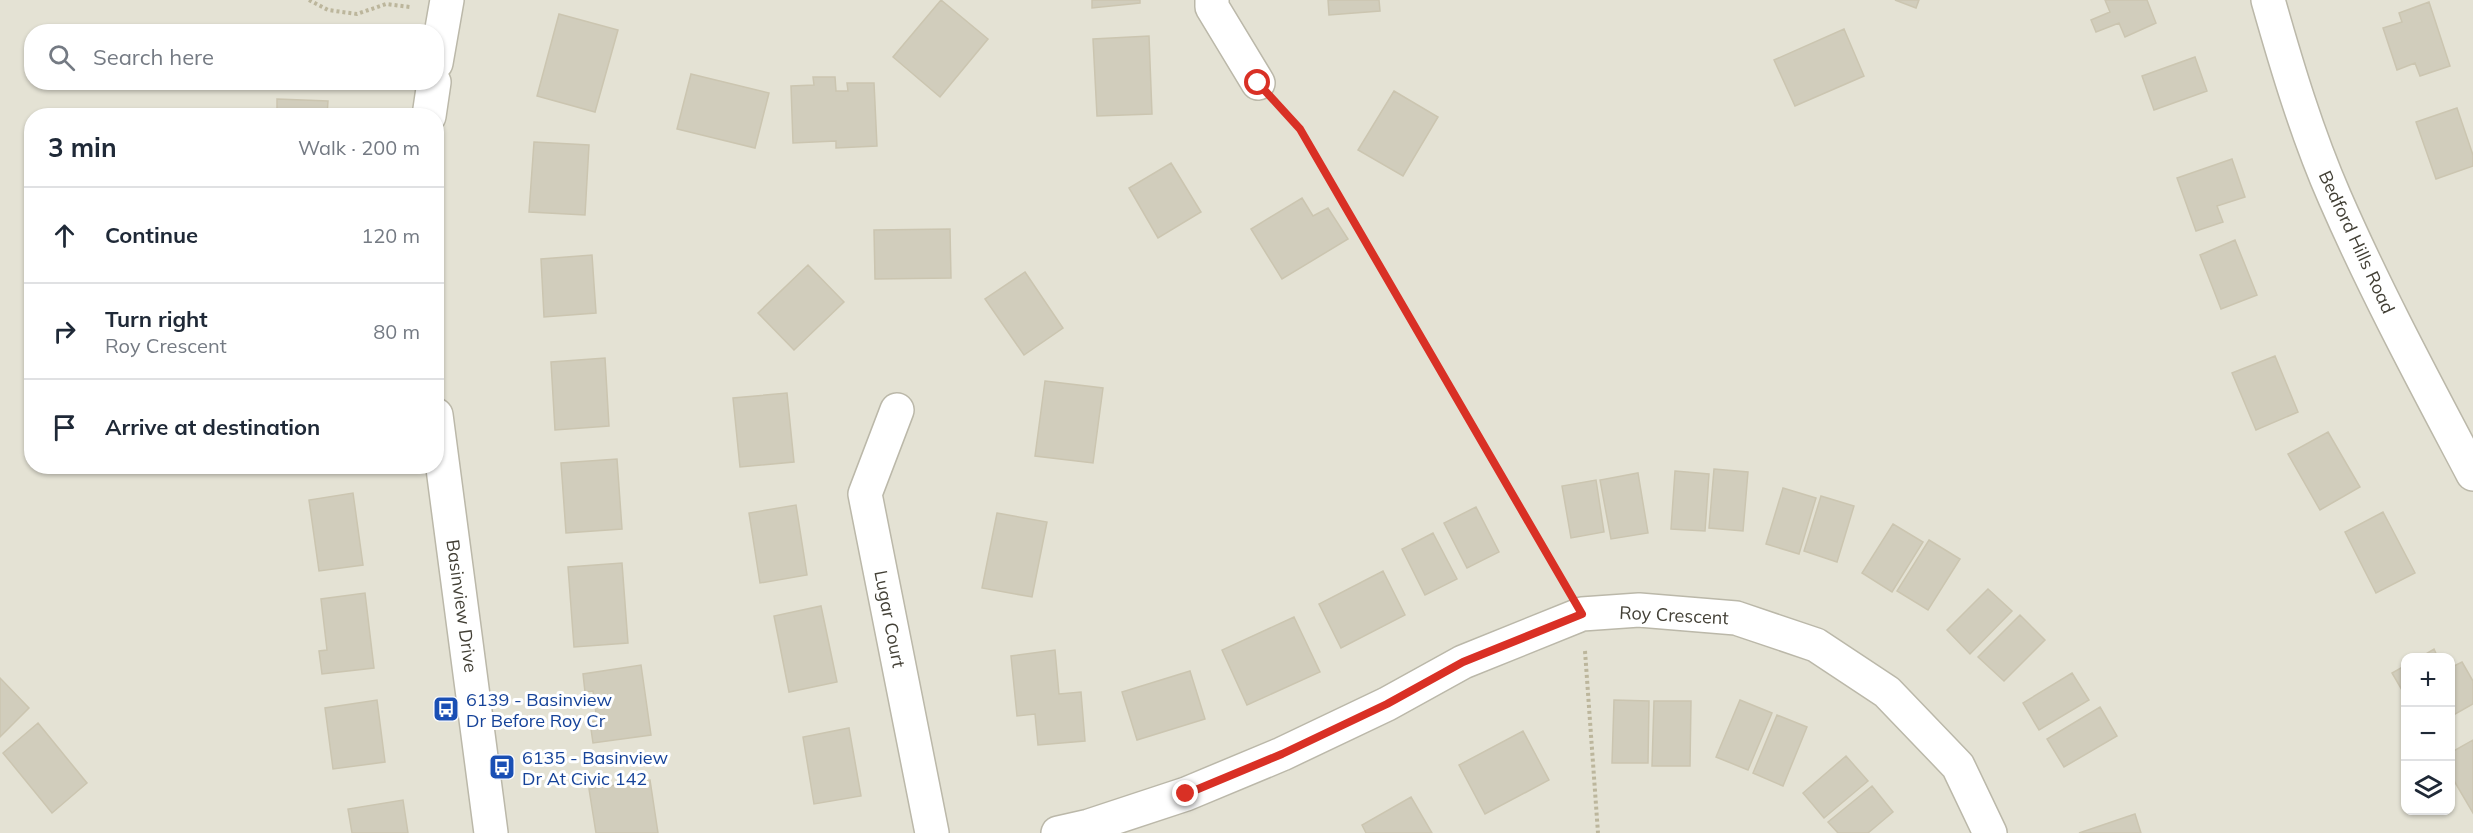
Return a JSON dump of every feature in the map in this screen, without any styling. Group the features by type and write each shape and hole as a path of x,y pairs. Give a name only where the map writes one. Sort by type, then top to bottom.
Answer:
{"street":[{"path":"1212,0 1212,8 1258,83"},
{"name":"Bedford Hills Road","path":"2268,0 2296,100 2334,197 2403,340 2473,474"},
{"path":"443,24 446,6"},
{"path":"430,108 433,90"},
{"name":"Lugar Court","path":"897,410 865,494 932,833"},
{"name":"Basinview Drive","path":"444,474 491,833"},
{"name":"Roy Crescent","path":"1058,833 1089,826 1186,794 1282,754 1387,704 1463,662 1582,614 1639,610 1736,618 1816,645 1887,692 1958,766 1990,833"}],"path":[{"path":"309,0 328,10 357,14 386,4 446,6"},
{"path":"1258,83 1300,129 1582,614 1598,833"}],"shaded area":[{"path":"0,0 2473,0 2473,833 0,833"}],"building":[{"path":"941,0 988,39 940,97 893,57"},
{"path":"1092,0 1140,0 1140,3 1092,8"},
{"path":"1328,0 1379,0 1380,11 1329,15"},
{"path":"1895,0 1919,0 1916,8"},
{"path":"2105,0 2147,0 2156,23 2125,37 2119,23 2096,32 2091,20 2110,12"},
{"path":"2429,2 2450,66 2420,76 2415,63 2397,70 2383,28 2402,22 2399,13"},
{"path":"559,14 618,30 595,112 537,96"},
{"path":"1844,29 1864,76 1795,106 1774,60"},
{"path":"1149,36 1152,114 1097,116 1093,39"},
{"path":"2195,57 2207,91 2154,110 2142,76"},
{"path":"691,74 769,93 755,148 677,129"},
{"path":"813,77 835,77 836,91 848,91 847,83 874,83 877,146 836,148 836,141 793,143 791,86 814,85"},
{"path":"1394,91 1438,117 1403,176 1358,150"},
{"path":"277,99 328,101 328,108 277,108"},
{"path":"2457,108 2473,155 2473,166 2436,179 2416,122"},
{"path":"534,142 589,145 585,215 529,212"},
{"path":"2232,159 2245,197 2217,206 2223,222 2196,231 2177,178"},
{"path":"1171,163 1201,212 1158,238 1129,188"},
{"path":"1302,198 1313,216 1328,208 1348,239 1282,279 1251,229"},
{"path":"950,229 951,278 875,279 874,230"},
{"path":"2235,240 2257,295 2221,309 2200,255"},
{"path":"592,255 596,313 544,317 541,259"},
{"path":"808,265 844,302 794,350 758,313"},
{"path":"1025,272 1063,328 1024,355 985,299"},
{"path":"2275,356 2298,412 2256,430 2232,373"},
{"path":"605,358 609,426 555,430 551,362"},
{"path":"1045,381 1103,388 1093,463 1035,456"},
{"path":"787,393 794,462 740,467 733,398"},
{"path":"2328,432 2360,487 2320,510 2288,454"},
{"path":"617,459 622,529 566,533 561,463"},
{"path":"1714,469 1748,472 1743,531 1709,528"},
{"path":"1675,471 1709,474 1705,531 1671,529"},
{"path":"1638,473 1648,533 1611,539 1600,480"},
{"path":"1596,480 1604,532 1571,538 1562,486"},
{"path":"1783,488 1816,498 1799,554 1766,544"},
{"path":"353,493 363,565 319,571 309,500"},
{"path":"1821,496 1854,506 1837,562 1804,551"},
{"path":"796,505 807,575 760,583 749,513"},
{"path":"1476,507 1499,552 1467,568 1444,523"},
{"path":"2383,512 2415,573 2376,593 2345,532"},
{"path":"997,513 1047,522 1032,597 982,588"},
{"path":"1893,524 1923,542 1892,592 1862,573"},
{"path":"1433,533 1457,579 1425,595 1402,549"},
{"path":"1929,540 1960,559 1928,610 1897,591"},
{"path":"622,563 628,643 574,647 568,567"},
{"path":"1383,571 1405,615 1341,648 1319,604"},
{"path":"1988,589 2012,611 1970,654 1947,630"},
{"path":"365,593 374,668 322,674 319,651 327,650 321,599"},
{"path":"821,606 837,682 789,692 774,616"},
{"path":"2020,615 2045,640 2004,681 1978,657"},
{"path":"1294,617 1320,672 1247,705 1222,650"},
{"path":"1055,650 1059,694 1081,692 1085,741 1038,745 1035,714 1017,716 1011,656"},
{"path":"2462,662 2473,681 2473,704 2455,714 2455,707 2455,666"},
{"path":"641,665 651,735 593,743 590,722 597,721 593,691 585,692 583,674"},
{"path":"2401,668 2401,688 2392,673"},
{"path":"1190,671 1205,719 1137,740 1122,692"},
{"path":"2072,673 2089,700 2039,730 2023,703"},
{"path":"0,678 29,708 0,737"},
{"path":"377,700 385,762 333,769 325,708"},
{"path":"1614,700 1649,701 1648,763 1612,763"},
{"path":"1740,700 1772,713 1748,770 1716,757"},
{"path":"1654,701 1691,701 1690,766 1652,766"},
{"path":"2100,707 2117,736 2064,767 2047,739"},
{"path":"1777,715 1807,727 1783,786 1753,773"},
{"path":"38,723 87,783 52,813 3,753"},
{"path":"849,728 861,796 814,804 803,737"},
{"path":"1523,731 1549,780 1485,814 1459,765"},
{"path":"2473,740 2473,813 2455,782 2455,750"},
{"path":"1846,756 1868,781 1824,818 1803,793"},
{"path":"650,780 658,833 596,833 589,789"},
{"path":"1872,786 1893,812 1868,833 1838,833 1828,822"},
{"path":"1411,797 1432,833 1366,833 1362,825"},
{"path":"403,800 408,833 352,833 348,809"},
{"path":"2135,814 2141,833 2079,833"}],"place":[{"name":"6139 - Basinview Dr Before Roy Cr","path":"446,709"},
{"name":"6135 - Basinview Dr At Civic 142","path":"502,767"}],"route":[{"path":"1186,794 1282,754 1387,704 1463,662 1582,614 1300,129 1258,83"}]}
